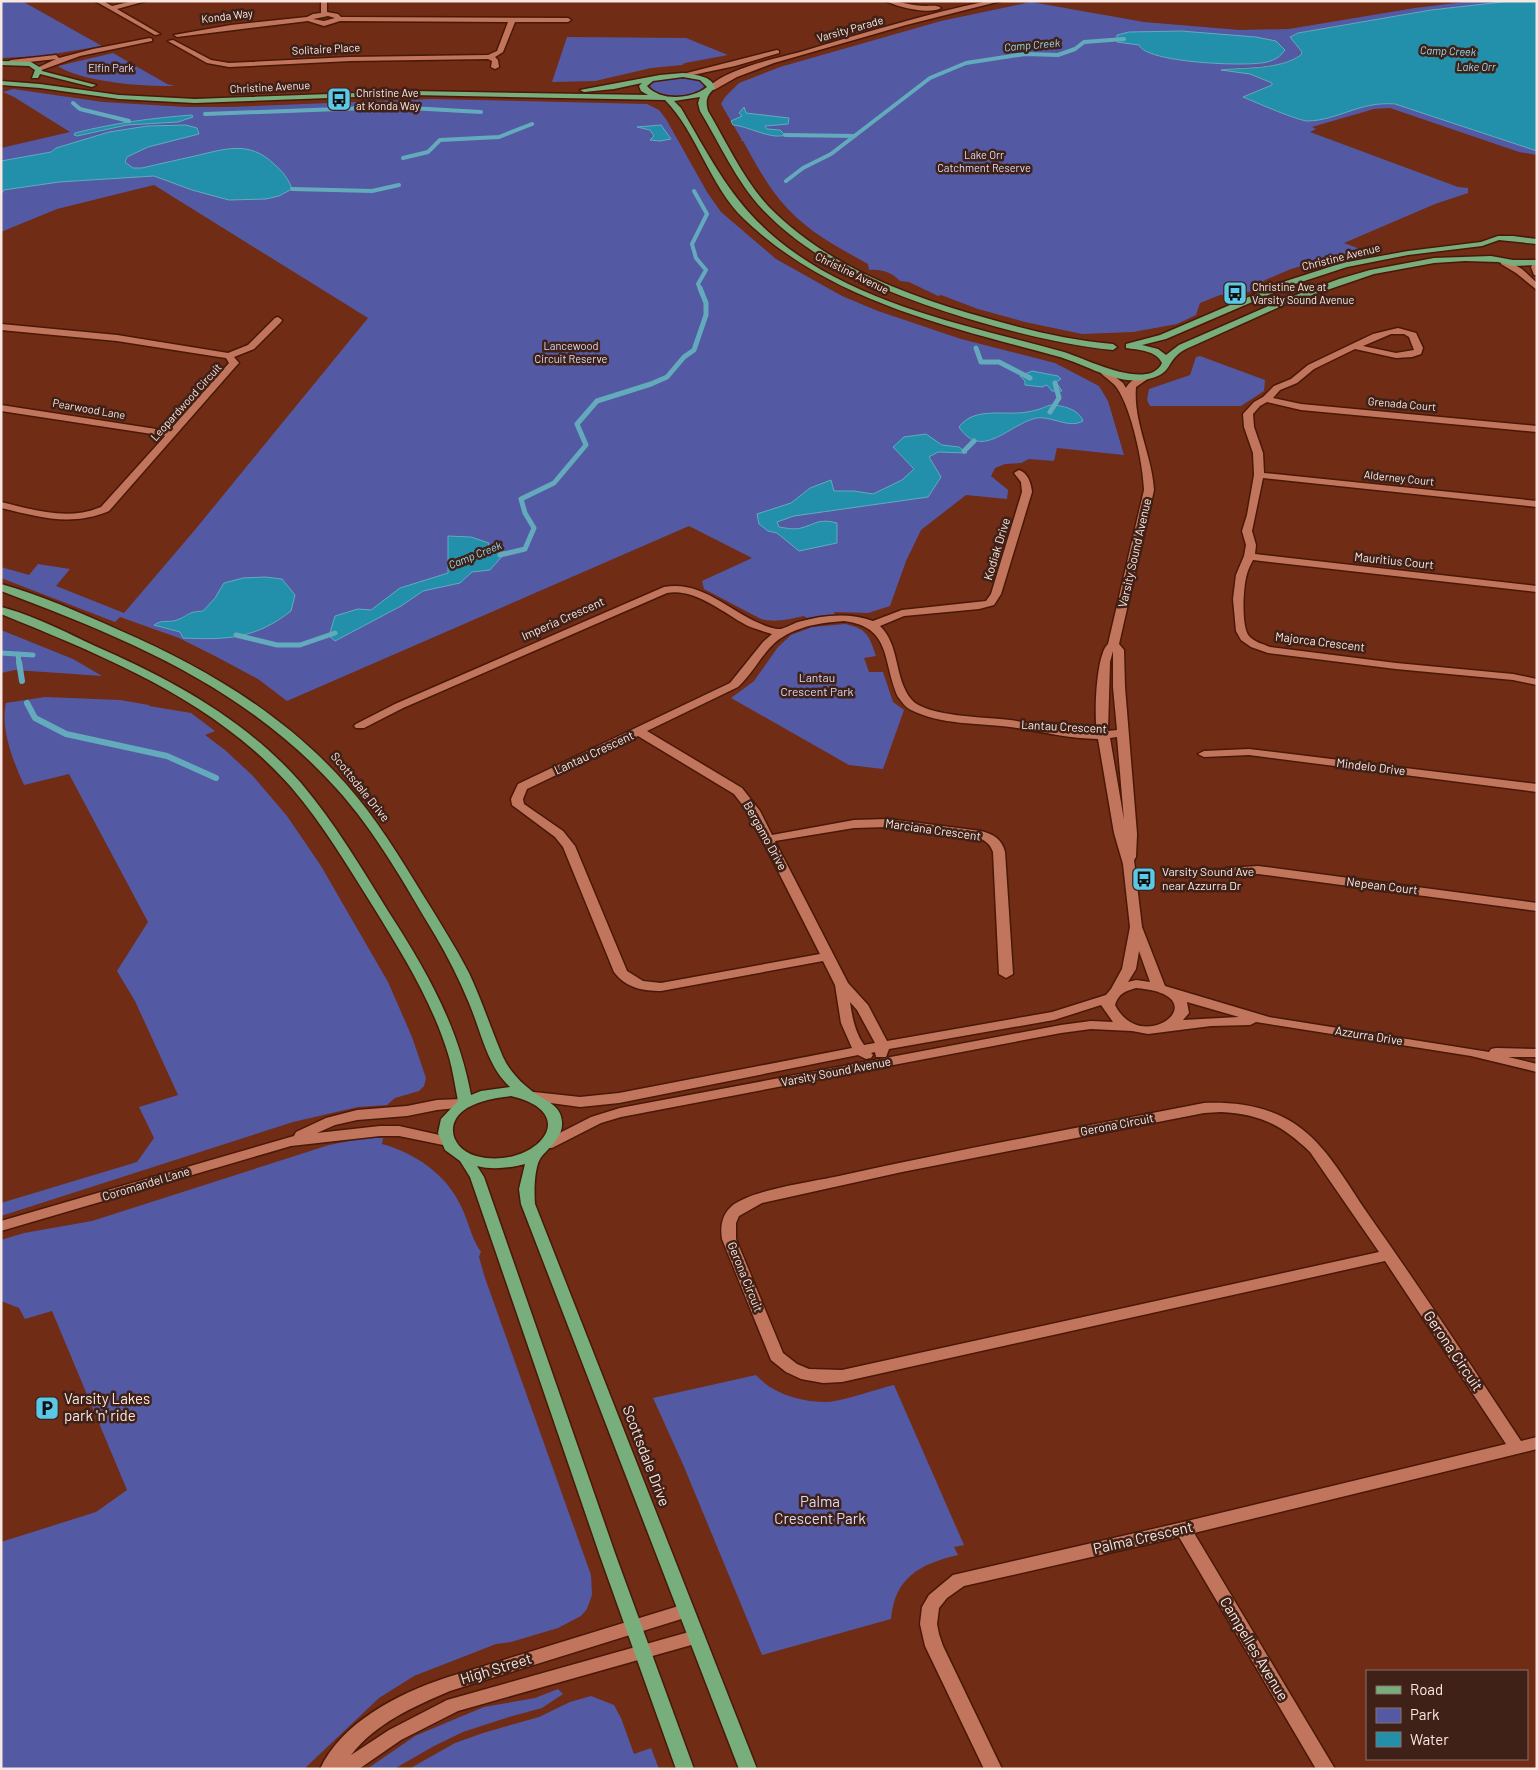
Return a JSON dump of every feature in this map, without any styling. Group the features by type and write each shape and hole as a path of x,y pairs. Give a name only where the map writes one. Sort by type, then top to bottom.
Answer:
{"main road":[{"name":"Christine Avenue","path":"4,62 31,64 39,71 79,83 116,88 201,93 426,85 578,90 614,87 651,79 683,75"},
{"path":"1,83 29,78 39,71"},
{"path":"651,79 643,86 644,89 647,92 664,97 687,97 708,91 711,85 702,78 683,75"},
{"name":"Christine Avenue","path":"1,83 40,86 119,97 174,100 228,100 420,93 569,97 664,97 677,108 732,199 762,232 791,253 836,280 905,310 984,335 1097,363 1125,377 1157,374 1167,365 1170,357 1175,352 1198,339 1296,296 1344,279 1426,262 1464,259 1522,264 1537,263"},
{"name":"Christine Avenue","path":"708,91 702,103 704,110 755,196 779,222 828,257 889,287 974,317 1064,342 1113,347"},
{"name":"Christine Avenue","path":"1129,346 1163,337 1313,274 1372,259 1482,244 1498,238 1535,242"},
{"path":"1482,244 1480,248 1482,252 1500,261"},
{"path":"1097,363 1113,347 1129,346 1152,350 1161,355 1166,360 1167,365"},
{"name":"Scottsdale Drive","path":"1,587 124,635 186,664 246,701 294,738 319,762 361,810 440,934 463,972 504,1072 531,1096"},
{"path":"1,610 104,651 151,675 233,727 281,768 316,809 334,835 410,955 429,993 456,1057 463,1103"},
{"path":"511,1091 531,1096 542,1101 551,1110 556,1122 554,1134 540,1150 518,1161 499,1164 481,1163 465,1158 453,1149 448,1142 445,1126 450,1114 463,1103 475,1096 492,1092 511,1091"},
{"name":"Scottsdale Drive","path":"540,1150 526,1189 528,1204 748,1769"},
{"path":"465,1158 477,1177 521,1307 685,1769"}],"street":[{"path":"98,1 157,34 168,36"},
{"path":"111,8 143,1"},
{"path":"324,1 324,14"},
{"path":"882,1 896,11"},
{"path":"889,1 915,8 938,8"},
{"name":"Varsity Parade","path":"829,37 965,1"},
{"name":"Varsity Parade","path":"708,91 732,75 776,61 868,34 998,1"},
{"path":"339,19 336,15 324,14 312,16 309,19 312,22 320,23 334,22 339,19 568,20"},
{"name":"Konda Way","path":"168,36 231,26 309,19"},
{"path":"489,57 500,52 512,20"},
{"path":"156,42 148,39 150,36 157,34"},
{"path":"39,71 53,62 86,54 156,42 168,36"},
{"name":"Solitaire Place","path":"168,36 209,62 229,65 350,59 489,57"},
{"path":"683,75 735,64 785,49"},
{"path":"4,62 86,54"},
{"path":"489,57 495,60 494,67"},
{"path":"1500,261 1519,271 1537,288"},
{"path":"1537,263 1535,267 1537,273"},
{"path":"229,356 251,347 278,320"},
{"name":"Leopardwood Circuit","path":"1,327 138,341 229,356 234,363 232,368 105,509 85,517 62,518 1,505"},
{"name":"Majorca Crescent","path":"1355,346 1376,352 1408,355 1418,352 1419,348 1413,335 1400,330 1384,332 1311,367 1294,381 1277,388 1248,414 1249,427 1258,453 1259,475 1247,531 1251,545 1249,556 1240,575 1238,599 1240,630 1245,638 1255,645 1268,650 1537,682"},
{"name":"Varsity Sound Avenue","path":"1097,363 1120,385 1130,403 1145,456 1149,490 1113,645 1109,648 1104,662 1102,731 1120,833 1129,864 1136,927 1158,987"},
{"path":"1130,403 1131,386 1147,376"},
{"name":"Grenada Court","path":"1266,399 1301,407 1537,430"},
{"name":"Pearwood Lane","path":"1,408 173,434"},
{"name":"Kodiak Drive","path":"873,625 902,613 971,608 990,603 996,594 1027,492 1026,482 1020,473"},
{"name":"Alderney Court","path":"1259,475 1537,504"},
{"name":"Mauritius Court","path":"1249,556 1537,589"},
{"name":"Imperia Crescent","path":"360,726 399,706 664,590 675,588 694,591 752,624 778,633"},
{"name":"Lantau Crescent","path":"829,956 661,987 636,985 627,980 621,972 569,846 559,834 518,805 517,799 522,788 530,782 640,732 734,685 750,670 766,645 778,633 796,625 836,618 855,619 873,625 881,634 902,693 907,702 914,707 936,714 1013,724 1056,733 1124,732"},
{"name":"Varsity Sound Avenue","path":"1113,645 1119,650 1119,687 1132,834 1129,864"},
{"name":"Majorca Crescent","path":"1513,678 1537,673"},
{"name":"Bergamo Drive","path":"640,732 738,792 754,812 842,984 863,1008 883,1046"},
{"name":"Mindelo Drive","path":"1204,754 1249,752 1537,788"},
{"name":"Marciana Crescent","path":"768,838 871,822 968,832 991,839 997,845 999,852 1006,974"},
{"name":"Nepean Court","path":"1226,872 1258,870 1537,907"},
{"name":"Varsity Sound Avenue","path":"531,1096 580,1102 619,1098 883,1046 1054,1016 1113,994 1129,969 1136,927"},
{"name":"Bergamo Drive","path":"842,984 844,1010 848,1025 861,1051 878,1064"},
{"path":"1136,984 1158,987 1173,994 1182,1008 1176,1021 1168,1026 1151,1029 1132,1027 1115,1018 1108,1005 1113,994 1136,984"},
{"name":"Azzurra Drive","path":"1173,994 1268,1021 1470,1052 1537,1068"},
{"name":"Azzurra Drive","path":"1168,1026 1211,1022 1268,1021"},
{"name":"Varsity Sound Avenue","path":"540,1150 596,1120 620,1113 1061,1029 1091,1025 1132,1027"},
{"path":"878,1064 883,1046"},
{"name":"Azzurra Drive","path":"1470,1052 1537,1053"},
{"name":"Coromandel Lane","path":"1,1226 290,1141 331,1121 348,1117 463,1103"},
{"name":"Gerona Circuit","path":"1389,1255 842,1376 824,1378 806,1376 790,1368 776,1356 729,1239 727,1227 730,1217 741,1206 759,1199 912,1165 1204,1108 1224,1106 1269,1115 1288,1123 1315,1149 1389,1255 1517,1447"},
{"name":"Coromandel Lane","path":"290,1141 380,1131 399,1131 448,1142"},
{"name":"Palma Crescent","path":"993,1769 934,1646 928,1627 929,1608 941,1592 959,1580 1183,1529 1537,1443"},
{"name":"Campelles Avenue","path":"1183,1529 1326,1769"},
{"name":"High Street","path":"329,1769 354,1738 380,1718 412,1700 477,1674 686,1611"},
{"name":"High Street","path":"344,1769 395,1735 453,1705 696,1636"}],"green space":[{"name":"Elfin Park","path":"1,1 22,1 102,46 41,56 1,58"},
{"name":"Lake Orr Catchment Reserve","path":"1472,1 1511,1 1431,10 1298,33 1291,37 1302,52 1301,55 1292,60 1273,65 1224,70 1250,74 1272,83 1272,85 1244,97 1360,107 1385,103 1406,106 1537,151 1537,155 1519,152 1390,108 1374,109 1312,127 1316,129 1310,132 1458,187 1468,188 1468,193 1435,204 1344,243 1365,251 1339,255 1291,269 1265,280 1249,292 1220,295 1200,303 1196,315 1177,324 1133,332 1082,334 1025,322 978,309 941,295 938,296 909,282 900,281 886,272 869,270 868,264 810,229 780,200 743,141 740,141 742,140 721,104 725,97 739,83 780,67 941,21 1031,2 1144,22 1240,30 1289,29 1415,8"},
{"path":"567,37 686,38 728,55 682,65 651,68 595,81 552,82"},
{"name":"Elfin Park","path":"113,53 167,84 175,86 148,86 97,80 58,66"},
{"path":"679,77 696,79 703,83 704,87 699,91 677,96 662,94 650,87 651,83 657,80"},
{"name":"Lancewood Circuit Reserve","path":"13,89 103,102 186,107 431,99 647,104 659,110 666,119 707,192 721,212 776,259 842,296 878,311 961,339 1055,363 1099,386 1108,401 1124,455 1057,448 1054,461 1029,459 1021,463 1005,464 995,468 991,476 1008,490 1007,499 966,495 921,530 906,561 890,606 868,613 834,612 835,615 808,619 804,616 777,621 761,619 704,589 702,581 752,558 689,526 287,701 258,679 179,638 120,617 115,622 1,578 1,567 29,575 38,564 70,569 56,586 124,613 194,531 368,318 154,185 57,209 1,232 1,148 70,132 3,92"},
{"path":"1200,356 1265,380 1264,391 1241,406 1150,406 1147,400 1149,389 1190,375 1196,357"},
{"name":"Lantau Crescent Park","path":"845,624 859,628 869,638 876,656 864,658 869,672 883,672 893,702 904,710 883,769 849,765 731,698 754,681 778,647 791,635 812,627"},
{"path":"1,630 73,659 102,676 15,670 1,673"},
{"path":"45,697 120,700 191,713 215,731 205,735 225,750 253,776 287,816 321,866 388,982 412,1037 426,1078 424,1086 419,1091 395,1098 387,1105 358,1107 293,1122 1,1216 1,1203 137,1162 154,1138 139,1107 178,1095 135,1001 117,971 148,922 69,774 24,785 12,755 6,734 6,703"},
{"path":"365,1138 383,1138 382,1144 406,1153 428,1166 447,1184 461,1206 481,1252 479,1257 485,1278 591,1575 592,1595 587,1609 581,1616 558,1628 511,1642 496,1644 414,1676 379,1698 304,1769 1,1769 1,1542 96,1512 127,1490 52,1311 25,1319 19,1308 1,1301 1,1240 24,1233 92,1221 329,1145"},
{"name":"Palma Crescent Park","path":"756,1375 763,1382 788,1396 817,1402 842,1399 894,1385 964,1545 954,1547 958,1555 921,1568 904,1583 893,1605 891,1619 762,1655 682,1462 653,1398"},
{"path":"558,1689 563,1694 542,1708 463,1732 394,1769 367,1769 415,1736 448,1722 484,1707 535,1698"},
{"path":"591,1696 614,1705 621,1718 634,1754 651,1748 659,1769 409,1769 455,1743 539,1717 570,1702"}],"water":[{"name":"Lake Orr","path":"1511,1 1537,1 1537,151 1395,104 1371,105 1319,120 1308,121 1295,118 1243,97 1272,85 1272,83 1250,74 1221,70 1273,66 1292,60 1301,55 1302,52 1290,37 1298,33 1431,10"},
{"path":"1181,31 1256,37 1276,41 1285,50 1277,58 1267,62 1220,64 1159,56 1146,51 1139,45 1117,42 1117,35 1129,32"},
{"path":"744,107 746,113 789,118 788,124 765,126 767,129 780,130 785,135 773,136 733,125 731,121 742,116 739,113"},
{"path":"192,115 193,117 178,122 127,125 77,136 74,135 75,133 90,129 148,119"},
{"path":"186,125 197,128 199,134 148,147 127,157 125,162 133,168 142,168 216,151 236,148 246,149 265,156 285,175 292,189 279,196 266,199 229,200 192,190 154,176 59,182 4,190 1,194 1,161 51,152 56,148 109,132 147,126"},
{"path":"661,125 671,139 650,140 654,136 650,130 637,127"},
{"path":"1032,371 1058,376 1061,379 1056,382 1062,391 1052,391 1047,385 1042,387 1025,385 1025,381 1020,376"},
{"path":"1050,405 1065,407 1074,411 1078,413 1083,421 1072,424 1037,418 987,441 977,441 968,437 959,427 965,420 973,416 991,413 1027,412"},
{"path":"926,434 942,445 959,447 967,453 938,452 929,457 941,477 928,497 794,516 777,522 779,527 793,529 822,521 837,523 837,543 799,551 777,533 768,531 759,524 757,514 791,503 810,488 831,480 834,491 854,491 873,494 902,480 914,469 893,447 904,437"},
{"path":"448,536 471,537 489,543 486,552 506,552 490,570 472,572 460,583 423,591 401,606 335,641 329,636 335,616 358,609 371,610 400,588 448,573"},
{"path":"265,577 282,579 295,595 291,611 265,627 240,636 199,639 183,638 180,632 154,625 160,622 177,620 191,613 203,611 215,598 224,583 243,578"}],"waterway":[{"name":"Camp Creek","path":"854,136 930,78 966,63 1025,54 1058,55 1075,49 1084,42 1124,39"},
{"path":"73,103 80,109 129,121"},
{"path":"205,114 392,107 481,112"},
{"path":"403,158 428,152 440,140 499,137 532,124"},
{"path":"785,135 854,136"},
{"name":"Camp Creek","path":"786,181 803,168 831,154 854,136"},
{"path":"292,189 372,191 399,185"},
{"name":"Camp Creek","path":"694,191 707,214 692,244 696,258 706,270 698,284 700,288"},
{"name":"Camp Creek","path":"500,555 525,549 534,528 525,513 521,499 554,483 586,445 577,424 597,401 667,377 684,357 694,350 706,315 706,303 700,288"},
{"path":"976,348 981,362 999,362 1030,378"},
{"path":"1050,412 1059,398 1055,383"},
{"path":"964,451 974,441"},
{"name":"Camp Creek","path":"236,635 277,645 300,645 335,633"},
{"name":"Camp Creek","path":"1,653 18,654"},
{"name":"Camp Creek","path":"18,654 33,655"},
{"path":"18,654 19,663"},
{"path":"19,662 22,681"},
{"path":"27,703 35,718 66,734 167,756 216,778"}],"place":[{"name":"Christine Ave at Konda Way","path":"339,99"},
{"name":"Christine Ave at Varsity Sound Avenue","path":"1235,293"},
{"name":"Varsity Sound Ave near Azzurra Dr","path":"1144,879"},
{"name":"Varsity Lakes park 'n' ride","path":"47,1408"}]}
